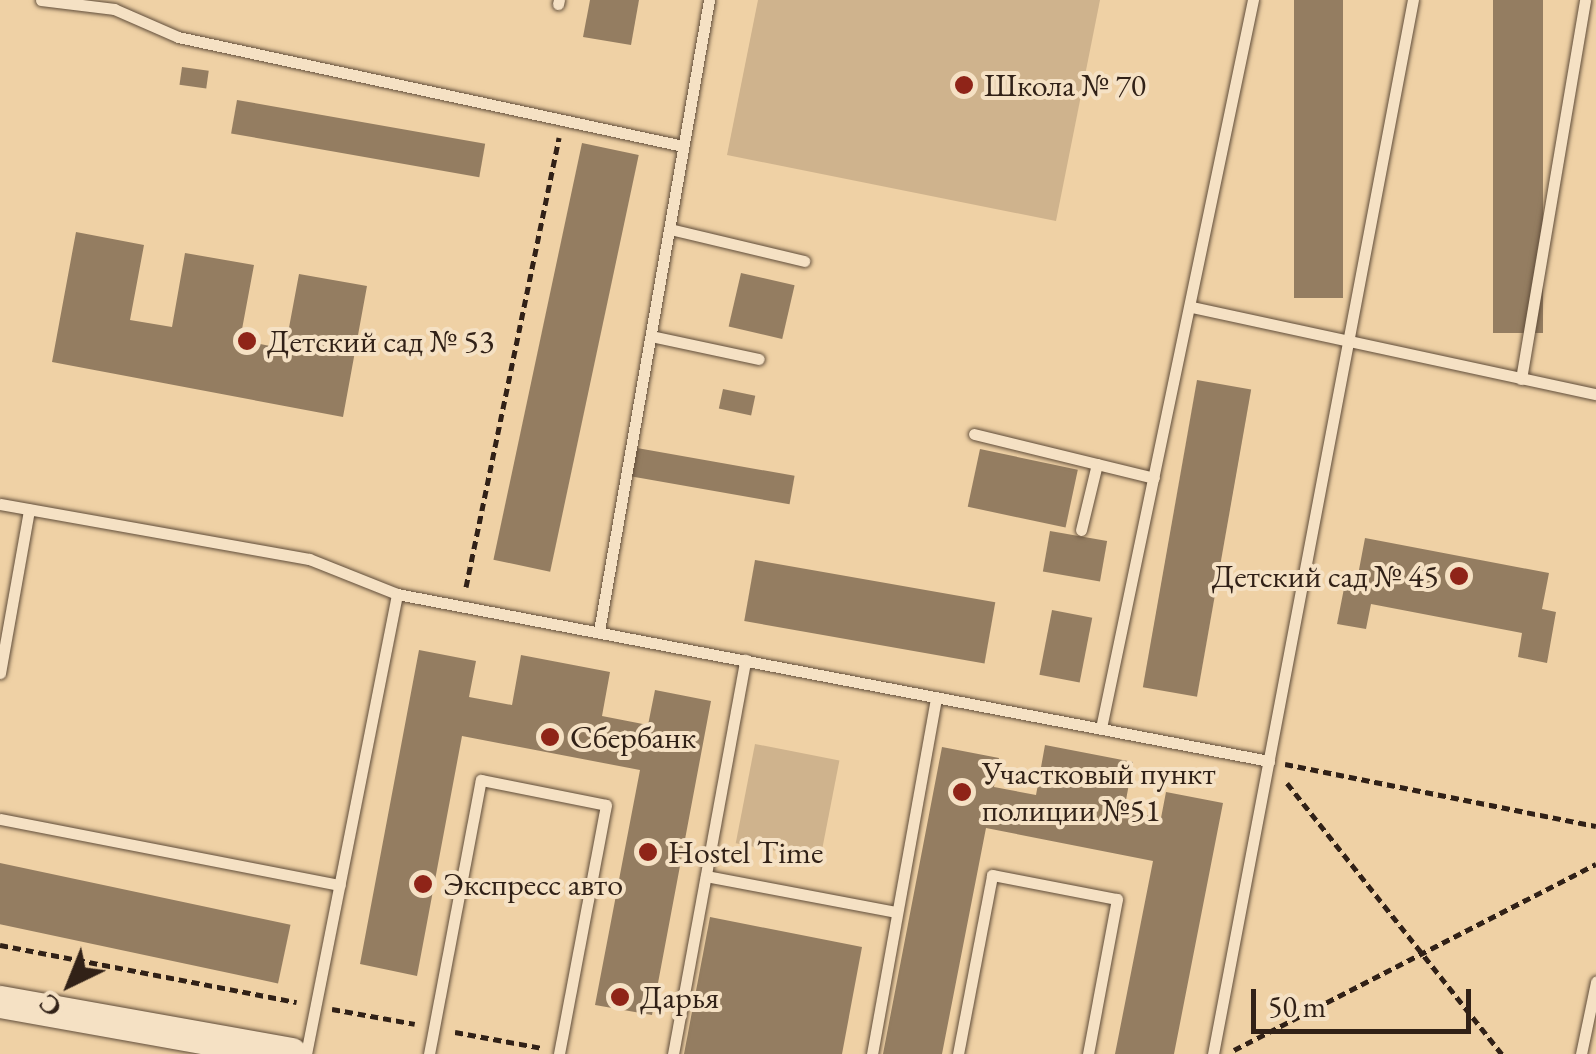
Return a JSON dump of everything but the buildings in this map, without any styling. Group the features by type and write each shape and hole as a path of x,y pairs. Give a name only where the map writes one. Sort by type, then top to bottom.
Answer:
{"street":[{"path":"0,1002 291,1054"}],"lane":[{"path":"41,0 114,9 178,37 684,146"},
{"path":"599,631 709,0"},
{"path":"1101,728 1192,307 1252,0"},
{"path":"1214,1054 1345,343 1413,0"},
{"path":"1521,380 1585,0"},
{"path":"670,229 804,261"},
{"path":"1192,307 1596,394"},
{"path":"651,336 759,359"},
{"path":"974,434 1154,478"},
{"path":"1081,530 1097,464"},
{"path":"0,504 309,559 397,594 1269,761"},
{"path":"0,673 29,510"},
{"path":"306,1054 397,594"},
{"path":"673,1054 746,660"},
{"path":"872,1054 936,699"},
{"path":"428,1054 481,780 606,805 559,1053"},
{"path":"0,819 340,884"},
{"path":"958,1054 992,874 1117,899 1088,1054"},
{"path":"706,876 897,912"},
{"path":"1581,1054 1596,982"}],"path":[{"path":"462,606 563,120"},
{"path":"1269,761 1596,826"},
{"path":"1269,761 1502,1054"},
{"path":"1226,1054 1420,950 1596,864"},
{"path":"0,945 559,1053"}],"shaded area":[{"path":"758,0 1100,0 1056,221 727,155"},
{"path":"755,744 839,760 820,860 736,843"}],"place":[{"name":"Школа № 70","path":"964,85"},
{"name":"Детский сад № 53","path":"247,341"},
{"name":"Детский сад № 45","path":"1459,576"},
{"name":"Сбербанк","path":"550,737"},
{"name":"Участковый пункт полиции №51","path":"962,792"},
{"name":"Hostel Time","path":"648,852"},
{"name":"Экспресс авто","path":"423,884"},
{"name":"Дарья","path":"620,997"}]}
